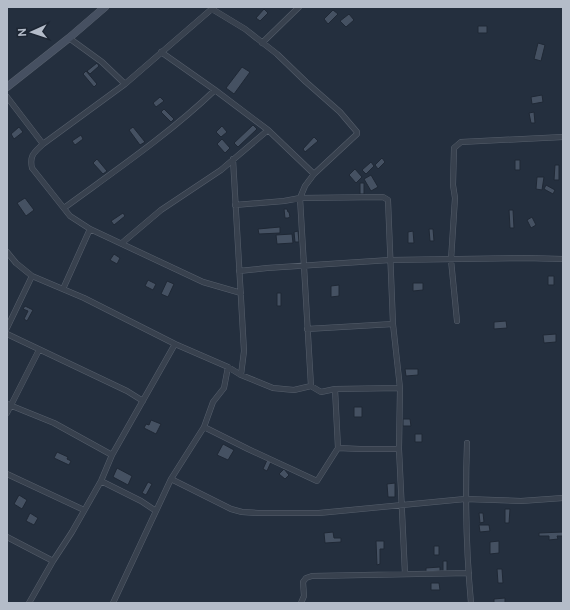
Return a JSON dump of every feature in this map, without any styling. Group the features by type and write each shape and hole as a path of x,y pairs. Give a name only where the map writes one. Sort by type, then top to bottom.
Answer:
{"street":[{"path":"7,87 69,38 105,7"},
{"path":"262,43 299,7"},
{"path":"241,293 203,282 90,229 70,216 32,168 30,160 34,153 44,144 125,84 213,8 245,29 277,54 340,112 356,129 357,134 314,174 305,186 300,198 311,386"},
{"path":"69,38 102,62 125,84"},
{"path":"161,52 268,130 314,174"},
{"path":"64,208 151,145 192,112 215,90"},
{"path":"7,97 44,144"},
{"path":"122,243 161,210 221,170 268,130"},
{"path":"457,321 451,260 455,198 453,185 454,152 457,144 461,142 563,137"},
{"path":"233,159 244,351 241,375"},
{"path":"235,206 300,198 383,196 387,198 389,203 393,324 400,388 399,449 405,574"},
{"path":"63,289 90,229"},
{"path":"7,252 16,263 32,276 84,298 175,344 228,367 241,375 273,388 294,390 311,386 321,392 335,389 400,388"},
{"path":"239,271 304,265 390,260 526,258 563,259"},
{"path":"7,328 32,276"},
{"path":"307,329 393,324"},
{"path":"7,334 127,391 143,401"},
{"path":"29,603 52,561 72,532 101,481 112,455 175,344"},
{"path":"7,413 9,405 39,350"},
{"path":"113,603 171,479 204,426 213,402 224,388 228,367"},
{"path":"204,426 248,449 317,481 338,448 335,389"},
{"path":"9,405 54,423 112,455"},
{"path":"467,443 465,500 468,573 471,603"},
{"path":"338,448 399,449"},
{"path":"7,474 84,510"},
{"path":"171,479 231,509 242,512 319,513 402,504 465,500 563,498"},
{"path":"101,481 141,501 156,511"},
{"path":"7,537 52,561"},
{"path":"301,603 304,596 303,582 306,578 312,576 468,573"}],"building":[{"path":"264,9 268,13 260,21 256,18"},
{"path":"333,10 338,14 328,24 324,19"},
{"path":"349,14 354,20 346,27 340,21"},
{"path":"478,26 487,26 487,33 478,33"},
{"path":"538,43 545,45 541,61 534,59"},
{"path":"97,63 99,66 90,74 87,71"},
{"path":"242,67 250,72 234,94 226,88"},
{"path":"86,71 97,84 94,87 83,74"},
{"path":"542,95 543,102 532,104 531,97"},
{"path":"160,97 164,101 156,107 153,103"},
{"path":"164,109 174,119 171,122 161,112"},
{"path":"534,112 535,123 531,123 529,113"},
{"path":"253,125 257,129 238,147 234,143"},
{"path":"222,126 227,132 221,137 216,132"},
{"path":"19,127 23,132 14,139 11,134"},
{"path":"133,127 145,142 140,145 129,130"},
{"path":"81,135 83,139 75,145 72,141"},
{"path":"314,137 318,141 305,152 303,149"},
{"path":"222,139 230,148 225,153 217,144"},
{"path":"382,158 385,162 378,169 375,165"},
{"path":"97,159 107,171 103,174 93,163"},
{"path":"515,160 520,160 520,170 515,170"},
{"path":"371,162 374,166 366,174 362,170"},
{"path":"555,165 559,165 559,180 554,180"},
{"path":"355,169 362,177 356,183 349,175"},
{"path":"371,175 378,187 371,191 364,179"},
{"path":"537,177 544,177 542,190 536,189"},
{"path":"360,183 364,183 364,194 360,194"},
{"path":"546,185 555,190 553,194 544,189"},
{"path":"25,198 34,210 26,216 17,203"},
{"path":"284,209 287,209 290,217 285,218"},
{"path":"509,210 513,210 514,228 510,228"},
{"path":"123,213 125,216 114,225 111,221"},
{"path":"532,217 536,225 531,228 527,220"},
{"path":"280,227 280,233 259,234 258,229"},
{"path":"429,229 433,229 434,241 430,241"},
{"path":"298,231 299,242 295,242 294,232"},
{"path":"413,231 414,243 408,243 408,232"},
{"path":"292,234 293,243 277,244 276,235"},
{"path":"114,254 120,258 117,264 110,260"},
{"path":"548,276 554,276 554,285 548,285"},
{"path":"148,280 156,284 153,290 145,286"},
{"path":"167,281 174,284 168,297 161,294"},
{"path":"413,283 423,283 423,290 413,291"},
{"path":"339,285 339,296 331,297 331,286"},
{"path":"277,293 281,293 281,306 277,306"},
{"path":"25,306 33,310 27,321 24,319 28,311 23,309"},
{"path":"506,321 507,328 494,329 494,322"},
{"path":"556,334 556,342 544,343 543,335"},
{"path":"405,369 418,369 418,375 406,376"},
{"path":"354,407 362,407 362,417 354,417"},
{"path":"403,419 410,419 411,426 403,426"},
{"path":"151,420 161,424 156,434 144,428 146,424 149,425"},
{"path":"415,434 422,434 422,442 415,442"},
{"path":"223,444 234,450 228,460 217,455"},
{"path":"57,452 68,457 67,459 71,461 69,465 54,458"},
{"path":"267,460 271,462 267,471 263,469"},
{"path":"117,468 132,476 128,485 113,477"},
{"path":"284,469 289,475 285,479 279,474"},
{"path":"148,482 152,484 146,495 142,493"},
{"path":"395,483 395,497 388,497 387,484"},
{"path":"19,495 27,500 22,509 14,504"},
{"path":"505,509 510,509 509,523 505,523"},
{"path":"30,513 38,518 34,525 26,521"},
{"path":"479,513 483,513 484,522 480,523"},
{"path":"479,525 489,525 490,531 480,532"},
{"path":"333,532 334,538 341,538 341,542 325,543 324,533"},
{"path":"563,532 563,536 557,536 558,539 549,540 549,536 539,536 539,533"},
{"path":"376,541 384,541 384,549 380,549 380,564 377,565"},
{"path":"499,541 499,553 490,554 490,542"},
{"path":"434,546 439,546 439,555 434,555"},
{"path":"443,561 447,561 447,571 443,571"},
{"path":"440,567 440,571 426,572 426,568"},
{"path":"497,569 502,569 503,583 498,583"},
{"path":"431,583 439,583 440,590 431,590"},
{"path":"505,598 505,603 494,603 494,599"}]}
